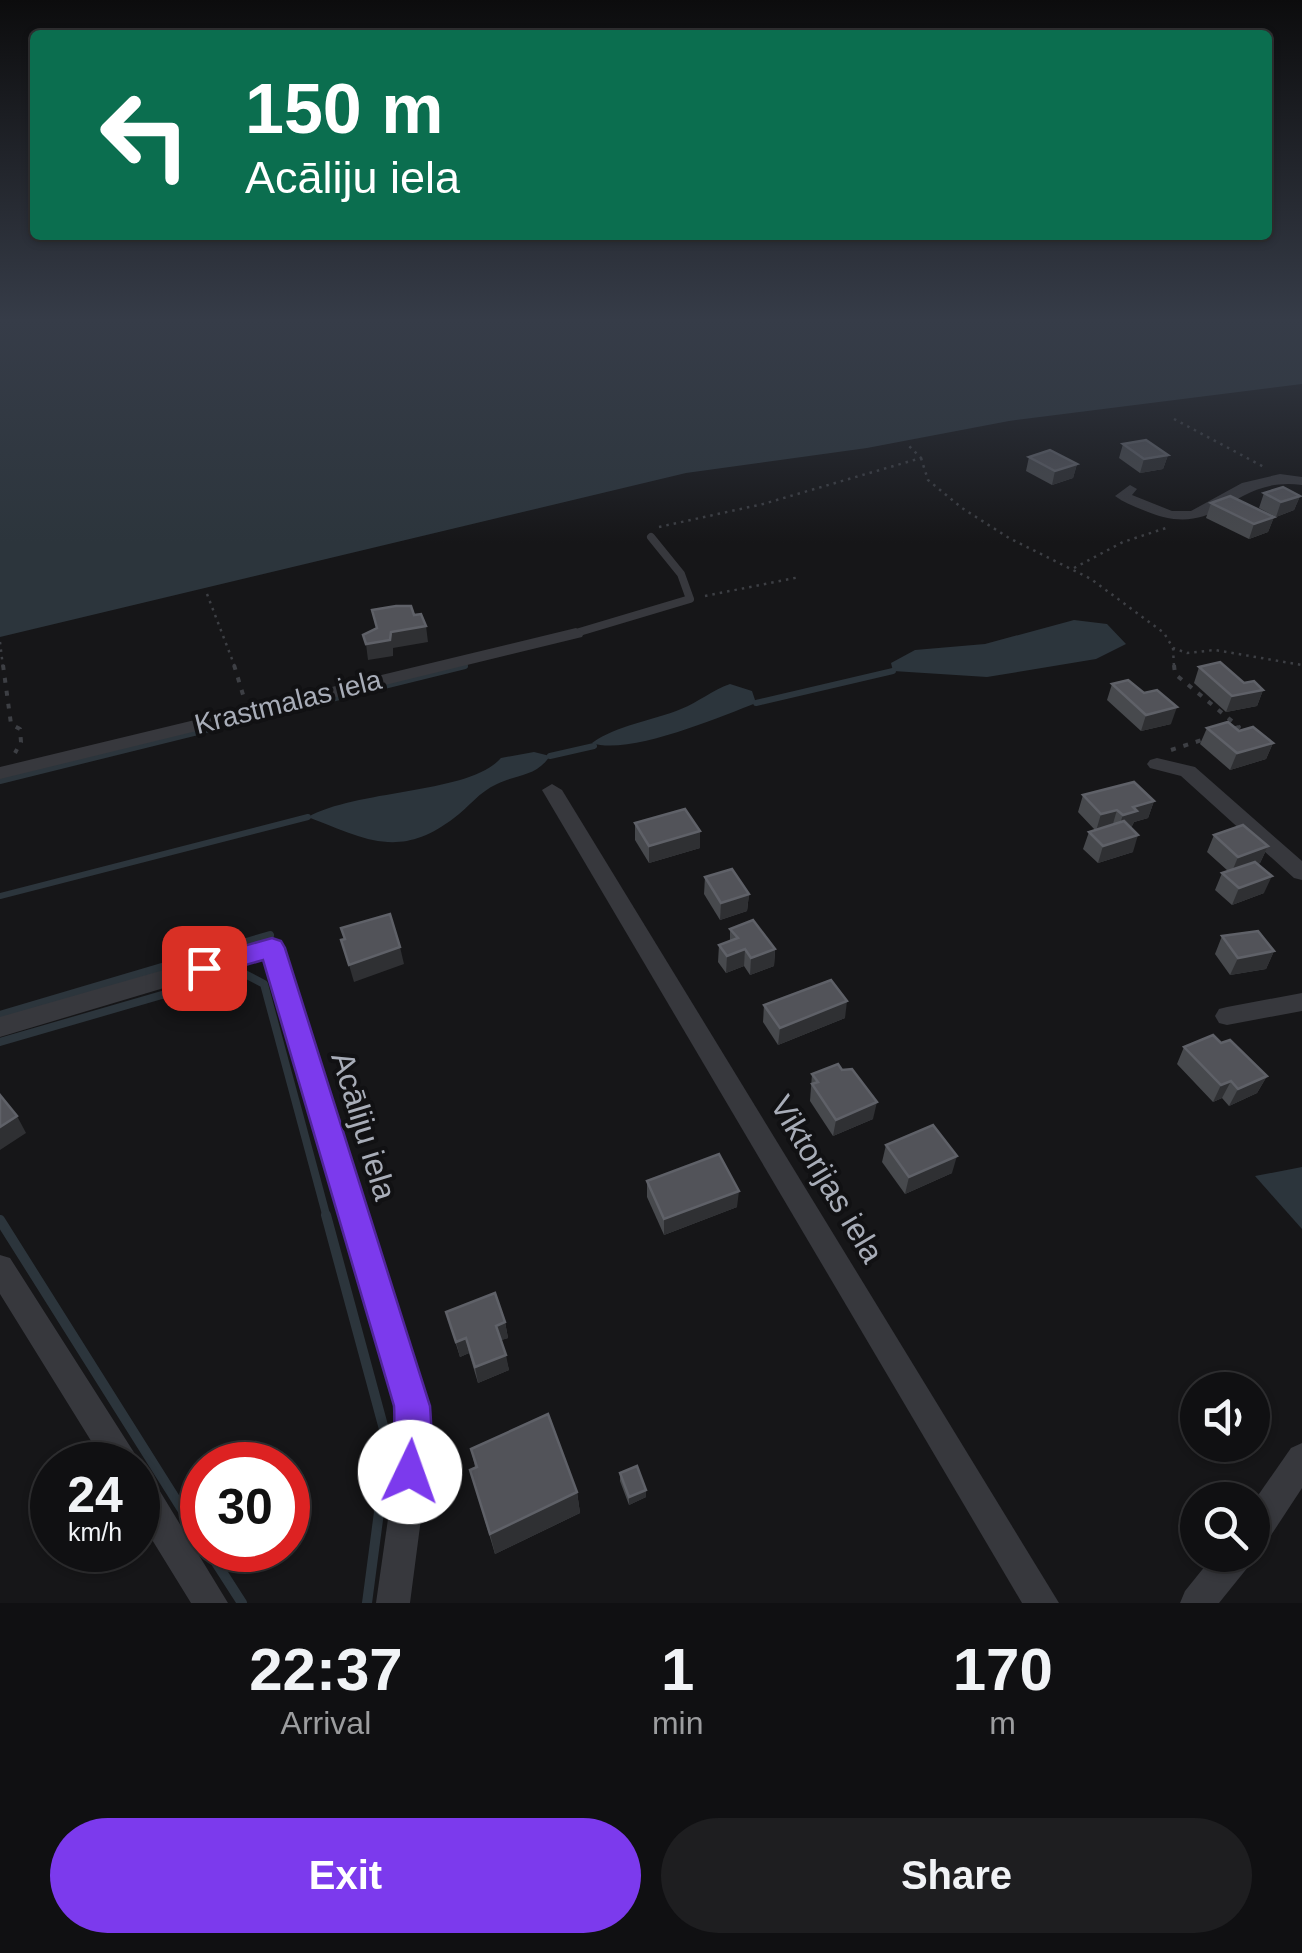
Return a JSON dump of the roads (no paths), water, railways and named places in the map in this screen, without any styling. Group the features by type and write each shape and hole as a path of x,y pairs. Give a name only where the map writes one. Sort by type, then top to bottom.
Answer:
{"street":[{"path":"1130,488 1122,496 1176,516 1195,515 1213,508 1252,482 1281,476 1302,481"},
{"name":"Krastmalas iela","path":"8,770 576,633"},
{"path":"1162,757 1188,771 1302,872"},
{"name":"Viktorijas iela","path":"552,790 1042,1603"},
{"name":"Acāliju iela","path":"0,1027 272,948 412,1406 414,1442 392,1603"},
{"path":"1228,1016 1302,1002"},
{"path":"0,1268 110,1442"},
{"path":"1270,1507 1302,1459"},
{"path":"160,1521 211,1603"},
{"path":"1197,1603 1222,1572"}],"lane":[{"path":"576,633 690,599 690,590 680,573 651,537"}],"waterway":[{"path":"0,781 465,666 460,667"},
{"path":"756,703 893,671"},
{"path":"550,756 594,746"},
{"path":"0,896 308,817"},
{"path":"0,1015 270,935"},
{"path":"0,1042 241,972 264,984 327,1218"},
{"path":"326,1215 388,1444 367,1603"},
{"path":"0,1220 180,1506"},
{"path":"222,1572 242,1603"}]}
